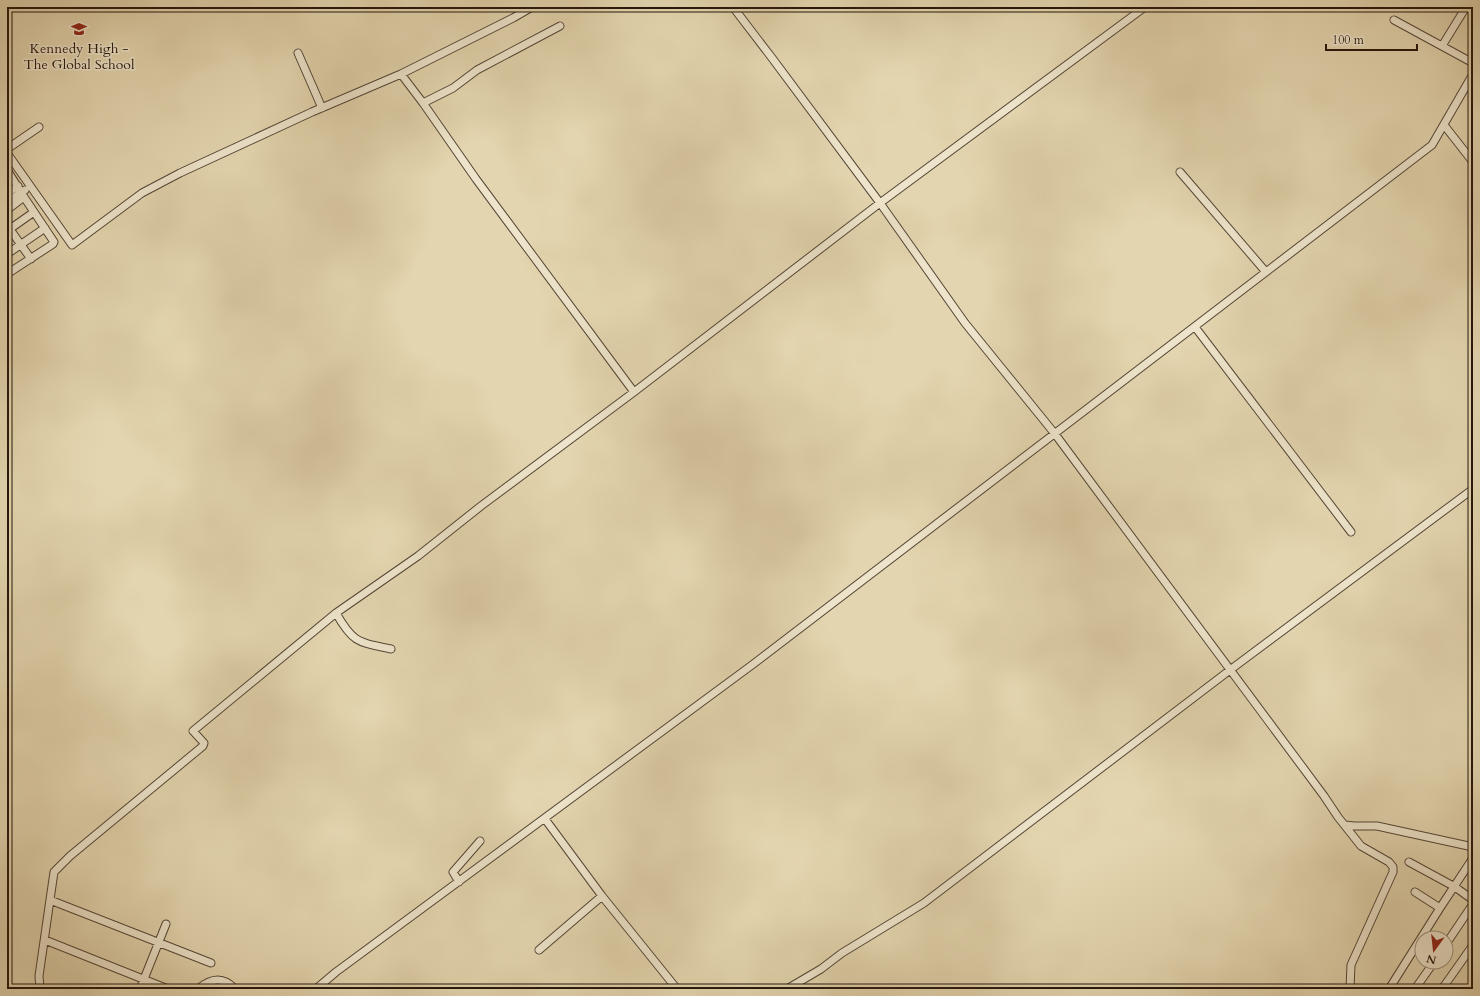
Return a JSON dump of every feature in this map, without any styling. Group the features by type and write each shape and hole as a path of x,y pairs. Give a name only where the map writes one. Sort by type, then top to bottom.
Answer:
{"street":[{"path":"7,152 72,245 142,193 222,153 401,74 532,7"},
{"path":"733,7 880,204 965,323 1054,434 1324,796 1338,817 1361,846 1389,862 1393,867 1393,872 1351,966 1350,989"},
{"path":"40,989 39,976 54,872 70,856 203,746 203,740 193,730 336,613 418,556 481,506 634,392 880,204 1144,7"},
{"path":"1442,46 1466,7"},
{"path":"1394,20 1473,63"},
{"path":"423,103 452,88 477,70 560,26"},
{"path":"298,54 322,108"},
{"path":"401,74 476,179 634,392"},
{"path":"316,989 336,972 752,665 1432,145 1473,74"},
{"path":"1444,125 1473,162"},
{"path":"7,149 39,126"},
{"path":"7,170 54,242 54,244 7,274"},
{"path":"1180,172 1266,272"},
{"path":"7,202 30,186"},
{"path":"7,193 21,192"},
{"path":"7,210 21,192"},
{"path":"31,259 8,228 34,212"},
{"path":"7,254 45,228"},
{"path":"1195,327 1351,532"},
{"path":"787,989 821,969 842,953 924,903 1230,670 1473,488"},
{"path":"336,613 346,631 355,639 364,643 391,649"},
{"path":"545,819 602,896 677,989"},
{"path":"1345,825 1377,826 1473,847"},
{"path":"459,882 453,872 480,841"},
{"path":"1389,989 1473,858"},
{"path":"1409,862 1455,887 1473,900"},
{"path":"1415,892 1440,908"},
{"path":"539,950 602,896"},
{"path":"50,900 212,963"},
{"path":"1454,932 1473,904"},
{"path":"140,989 166,924"},
{"path":"45,940 168,989"},
{"path":"1442,989 1473,945"},
{"path":"1415,989 1428,970"},
{"path":"198,989 213,980 219,979 228,982 235,989"}],"place":[{"name":"Kennedy High - The Global School","path":"79,29"}]}
